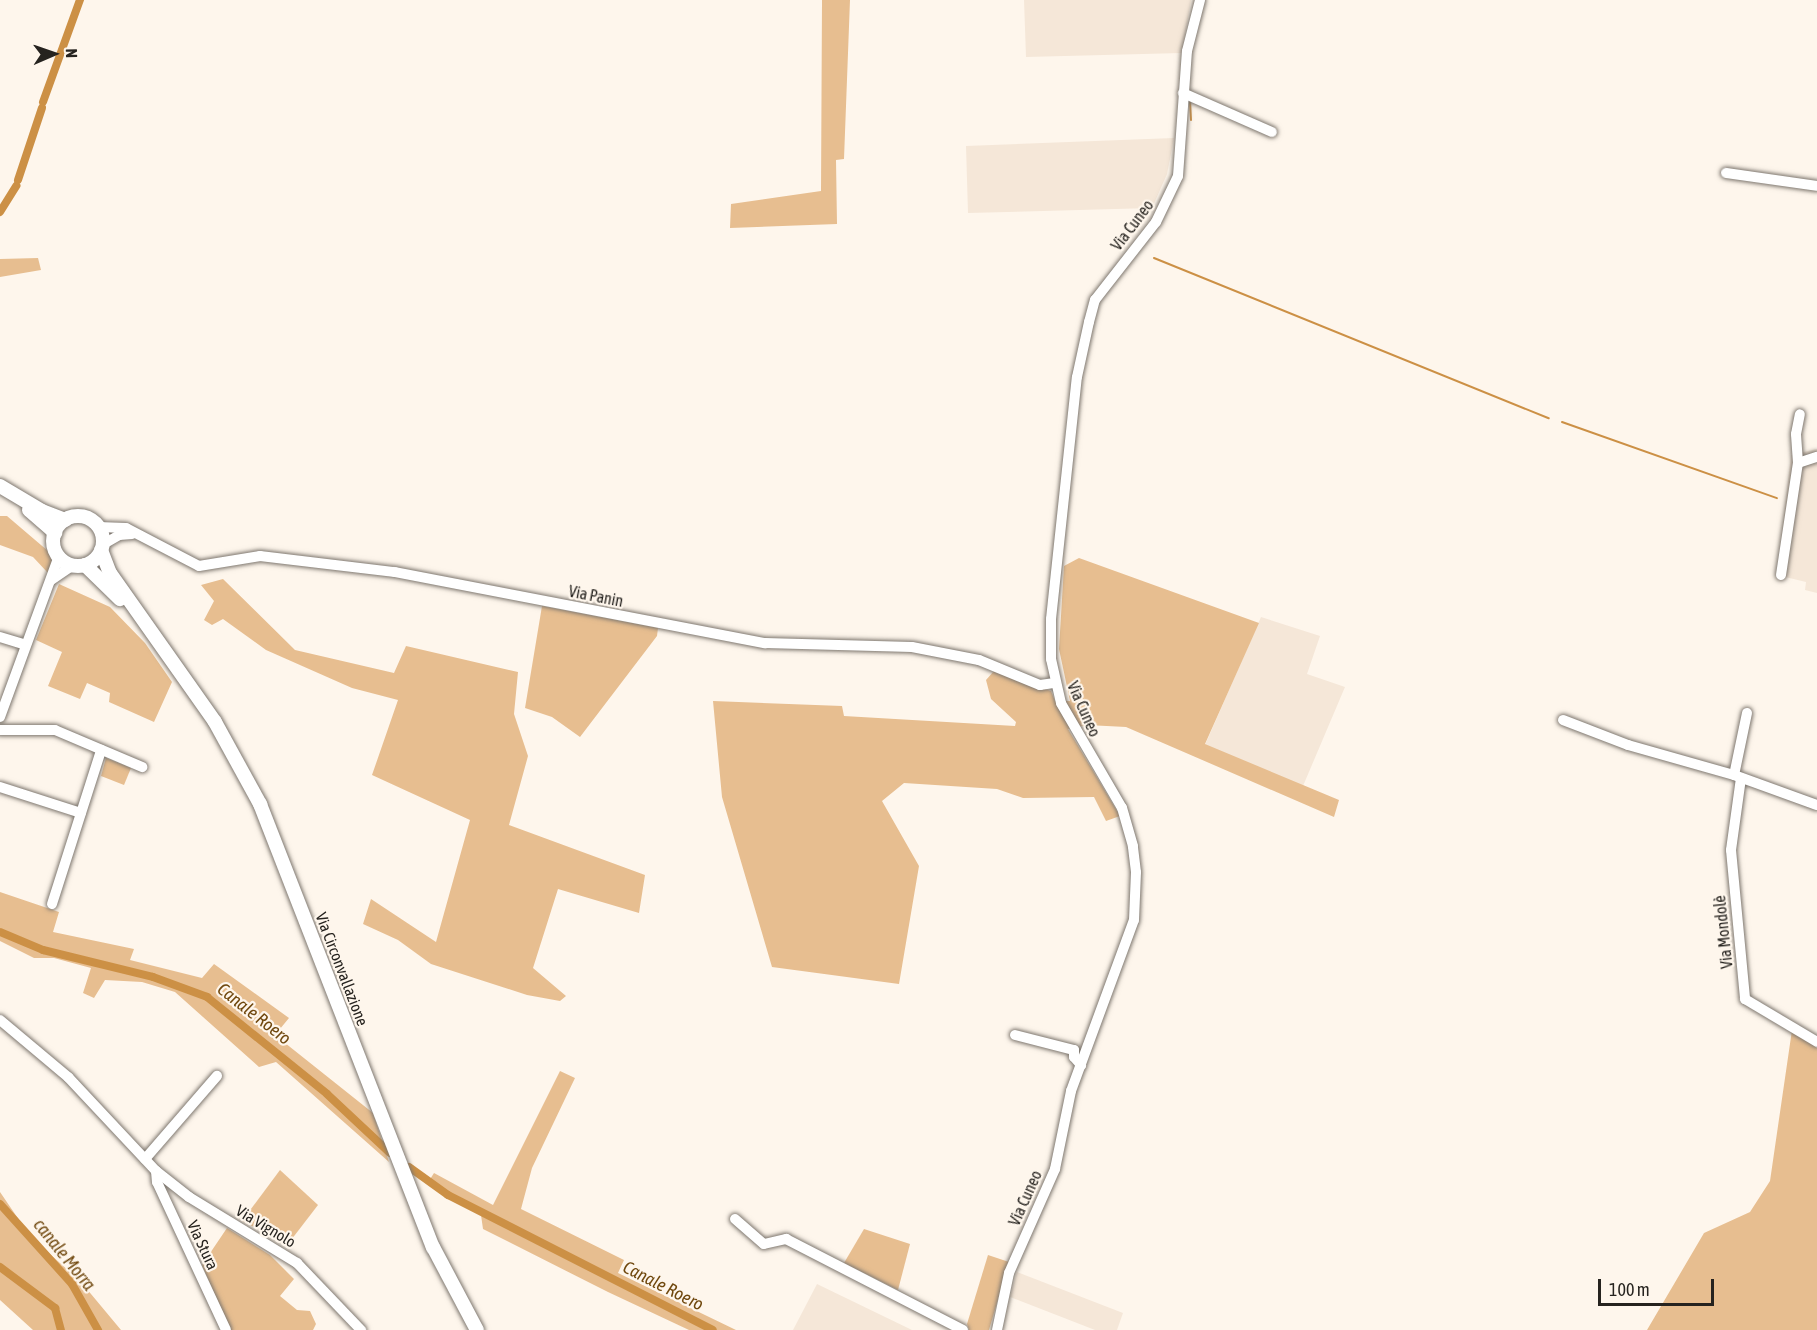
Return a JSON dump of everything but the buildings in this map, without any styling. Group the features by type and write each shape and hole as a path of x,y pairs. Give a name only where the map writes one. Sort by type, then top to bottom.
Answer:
{"main road":[{"path":"4,488 65,520"},
{"path":"4,488 55,533 58,556 79,565 102,547 98,527 82,516 65,520 55,533"},
{"name":"Via Circonvallazione","path":"102,547 110,573 215,722 260,804 433,1247 477,1330"},
{"name":"Via Circonvallazione","path":"79,565 151,633"}],"street":[{"name":"Via Cuneo","path":"997,1330 999,1304 1013,1260 1055,1169 1065,1111 1134,920 1136,872 1122,808 1073,727 1056,683 1051,659 1051,619 1077,377 1086,333 1095,300 1171,197 1182,153 1183,93 1187,51 1200,0"},
{"path":"1183,93 1272,132"},
{"path":"1726,173 1817,186"},
{"path":"1781,575 1793,474 1798,463 1796,434 1800,414"},
{"path":"1798,463 1817,457"},
{"name":"Via Panin","path":"98,527 126,528 199,566 260,556 395,572 765,643 912,647 980,660 1040,685 1056,683"},
{"path":"102,547 119,535 135,533"},
{"path":"0,717 58,556"},
{"path":"51,580 79,565"},
{"path":"0,638 26,645"},
{"name":"Via Mondolè","path":"1747,713 1731,850 1745,999 1817,1042"},
{"path":"1563,720 1628,745 1738,776 1817,805"},
{"path":"0,730 55,730 142,767"},
{"path":"52,904 101,750"},
{"path":"0,787 81,813"},
{"name":"Via Vignolo","path":"0,1020 68,1077 156,1171 189,1197 297,1263 360,1330"},
{"path":"1015,1035 1074,1050 1088,1046"},
{"path":"1074,1050 1074,1058 1081,1065"},
{"path":"145,1159 217,1076"},
{"name":"Via Stura","path":"156,1171 157,1182 226,1330"},
{"path":"735,1219 764,1244 786,1239 963,1330"}],"shaded area":[{"path":"822,0 850,0 844,159 836,160 837,224 730,228 731,204 821,191"},
{"path":"1024,0 1191,0 1182,53 1026,57"},
{"path":"1174,138 1167,174 1152,208 968,213 966,146"},
{"path":"38,258 41,270 0,277 0,259"},
{"path":"1817,449 1817,593 1805,590 1806,582 1777,575 1791,455"},
{"path":"0,516 7,516 48,551 52,561 48,573 33,557 0,545"},
{"path":"1079,558 1259,623 1205,744 1339,800 1334,817 1126,727 1087,725 1068,729 1120,816 1106,821 1094,797 1023,798 997,789 904,783 882,801 919,866 899,984 772,967 722,797 713,701 842,706 844,716 1015,726 1016,722 991,699 986,680 994,671 1051,691 1055,701 1070,701 1059,649 1064,566"},
{"path":"223,579 295,650 394,673 406,646 518,672 514,714 528,756 509,825 645,875 639,913 558,889 533,968 566,996 560,1001 527,995 431,964 398,940 363,924 371,899 436,942 470,820 372,775 398,700 352,688 266,650 223,619 212,625 204,620 214,601 201,585"},
{"path":"59,584 110,607 145,643 172,682 154,722 109,702 110,693 87,683 80,699 48,686 62,652 36,640"},
{"path":"542,606 658,628 657,636 580,737 552,717 525,708"},
{"path":"1261,617 1320,636 1307,674 1345,687 1303,786 1205,745"},
{"path":"106,758 131,768 124,785 101,776"},
{"path":"0,892 59,912 53,932 134,949 130,960 202,978 214,964 289,1018 275,1035 373,1113 389,1162 276,1062 259,1067 175,992 142,982 105,980 94,998 83,993 91,968 54,958 34,958 0,941"},
{"path":"1792,1030 1817,1048 1817,1330 1647,1330 1704,1233 1750,1212 1770,1181"},
{"path":"560,1071 575,1078 532,1168 521,1209 624,1260 618,1273 736,1330 689,1330 608,1292 483,1229 481,1215 427,1184 434,1173 493,1205"},
{"path":"280,1170 318,1205 288,1244 242,1221"},
{"path":"0,1192 30,1236 81,1282 121,1330 33,1330 0,1300"},
{"path":"227,1228 270,1255 294,1279 280,1296 297,1310 310,1311 316,1324 313,1330 230,1330 202,1265"},
{"path":"864,1229 910,1244 898,1290 844,1263"},
{"path":"988,1255 1009,1262 989,1330 969,1330 967,1324"},
{"path":"1017,1272 1123,1313 1117,1330 1095,1330 1010,1297"},
{"path":"817,1284 912,1330 793,1330"}],"waterway":[{"path":"43,102 80,0"},
{"path":"1190,101 1191,120"},
{"path":"18,180 42,108"},
{"path":"0,212 16,186"},
{"path":"1154,258 1549,418"},
{"path":"1562,422 1777,498"},
{"name":"Canale Roero","path":"0,932 43,950 153,977 207,997 327,1094 390,1153"},
{"name":"Canale Roero","path":"409,1167 448,1195 713,1330"},
{"name":"canale Morra","path":"0,1204 72,1284 98,1330"},
{"path":"0,1267 55,1308 61,1330"}]}
